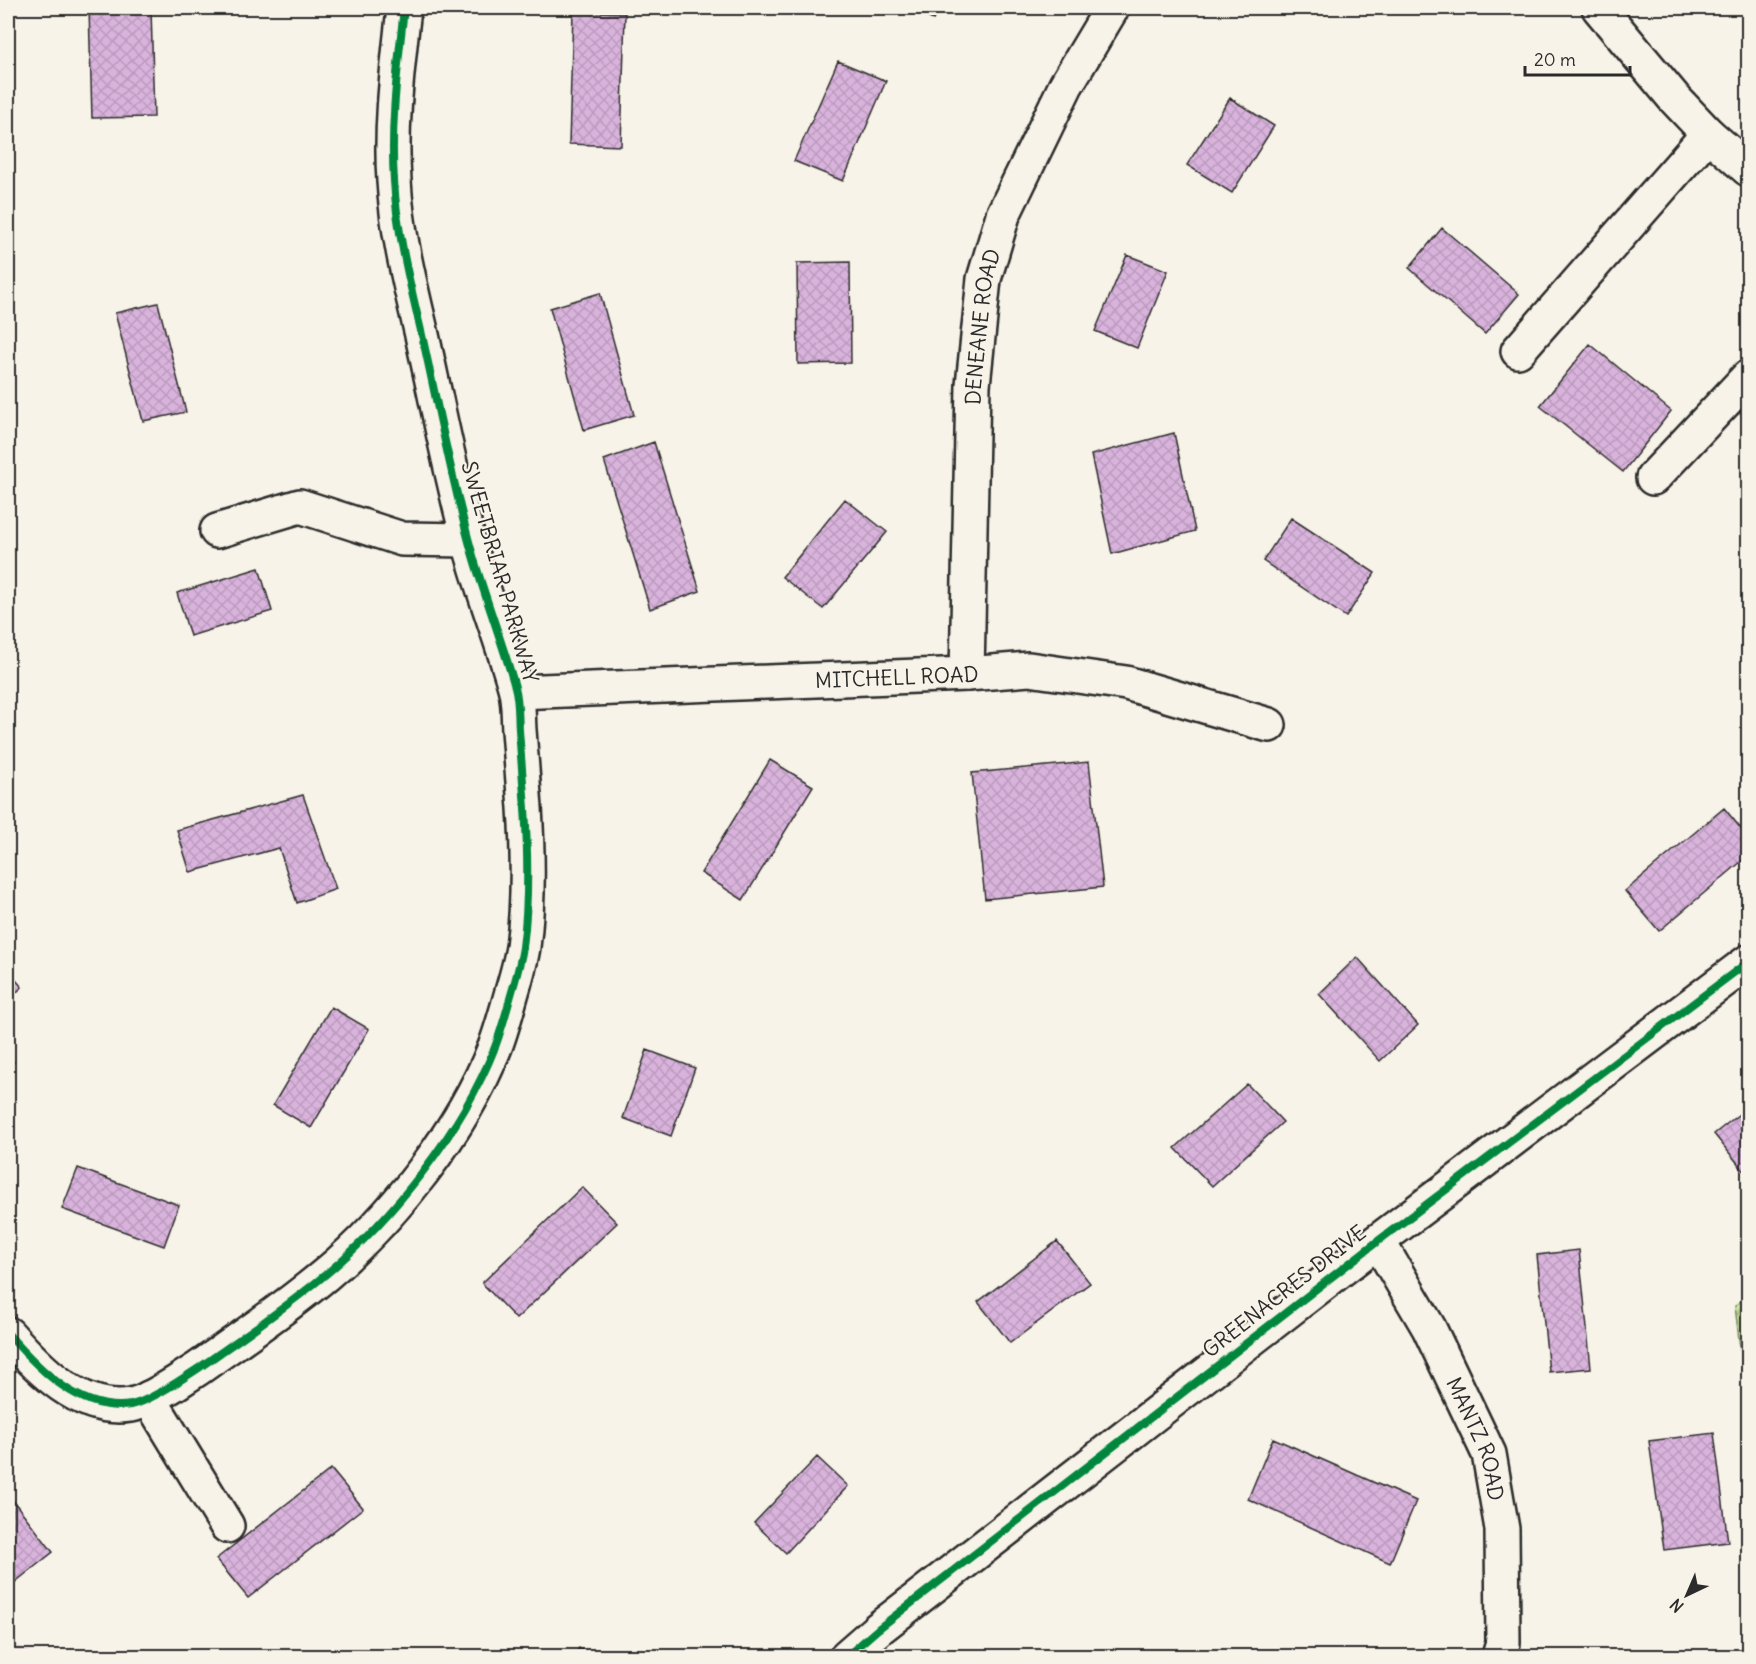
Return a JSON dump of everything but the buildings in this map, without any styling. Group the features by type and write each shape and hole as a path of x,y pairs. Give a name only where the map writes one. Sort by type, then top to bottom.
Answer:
{"street":[{"name":"SWEETBRIAR PARKWAY","path":"134,1402 198,1369 328,1273 370,1232 414,1183 445,1142 472,1096 496,1047 523,950 527,893 526,840 517,692 468,540 398,221 393,140 398,58 404,8"},
{"name":"DENEANE ROAD","path":"967,674 973,385 984,279 1003,214 1066,85 1112,8"},
{"path":"1599,8 1674,98 1708,134 1749,170"},
{"path":"1518,351 1708,134"},
{"path":"1653,478 1749,377"},
{"path":"217,531 300,506 402,540 468,540"},
{"name":"MITCHELL ROAD","path":"517,692 967,674 1029,669 1126,683 1269,725"},
{"name":"GREENACRES DRIVE","path":"848,1656 878,1629 1378,1241 1749,962"},
{"name":"MANTZ ROAD","path":"1378,1241 1429,1328 1488,1454 1502,1529 1503,1643 1499,1656"},
{"path":"8,1334 31,1360 67,1388 88,1400 103,1404 134,1402 227,1526"}],"shaded area":[{"path":"8,1640 37,1656 8,1656"}],"green space":[{"path":"1748,1295 1748,1414 1735,1306"}],"cycle path":[{"path":"8,1334 47,1374 78,1395 94,1402 112,1406 131,1405 176,1383 247,1334 325,1275 376,1227 400,1200 445,1141 481,1079 503,1022 522,954 527,895 526,825 518,703 461,513 401,239 394,181 393,138 404,8"},
{"path":"847,1656 878,1629 1378,1241 1748,962"}]}
